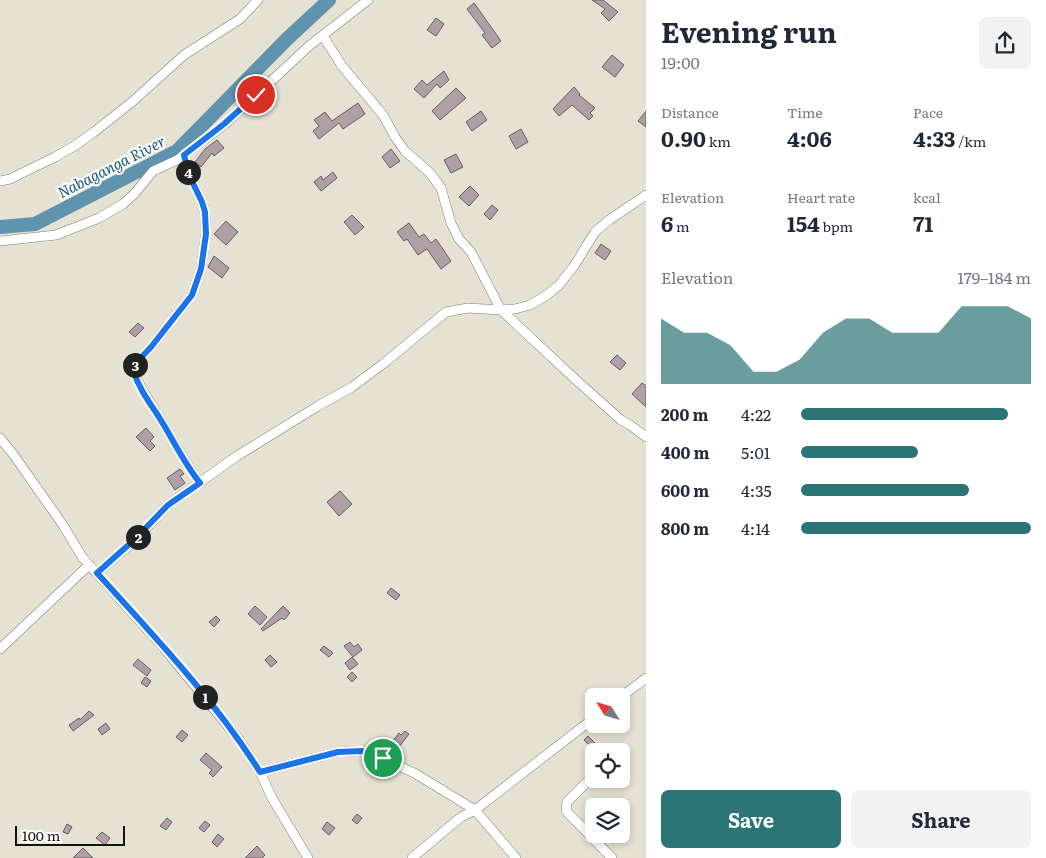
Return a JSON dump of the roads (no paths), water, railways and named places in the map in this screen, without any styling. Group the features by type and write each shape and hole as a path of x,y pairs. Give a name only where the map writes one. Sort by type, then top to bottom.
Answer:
{"street":[{"path":"0,181 10,179 76,145 132,102 184,56 240,19 258,0"},
{"path":"0,241 56,235 99,218 123,204 153,171 184,155 224,124 281,71 368,0"},
{"path":"323,36 342,66 383,115 395,137 405,150 430,173 441,188 451,223 458,239 471,252 502,310 581,385 621,420 630,424 646,437"},
{"path":"184,155 189,175 205,212 206,234 201,269 192,295 137,362 133,370 144,395 157,413 185,465 200,483"},
{"path":"97,573 134,540 168,505 244,452 352,387 446,312 468,308 502,310 530,305 547,295 559,285 574,266 595,232 646,195"},
{"path":"0,438 89,565 164,648 240,740 308,858"},
{"path":"0,649 89,565"},
{"path":"630,690 646,678"},
{"path":"412,858 460,817 474,810 585,725"},
{"path":"260,772 338,752 362,751 383,758 416,774 474,810 516,858"},
{"path":"585,783 567,802 566,812 612,858"}],"waterway":[{"name":"Nabaganga River","path":"0,227 35,224 177,151 287,39 329,0"}]}
